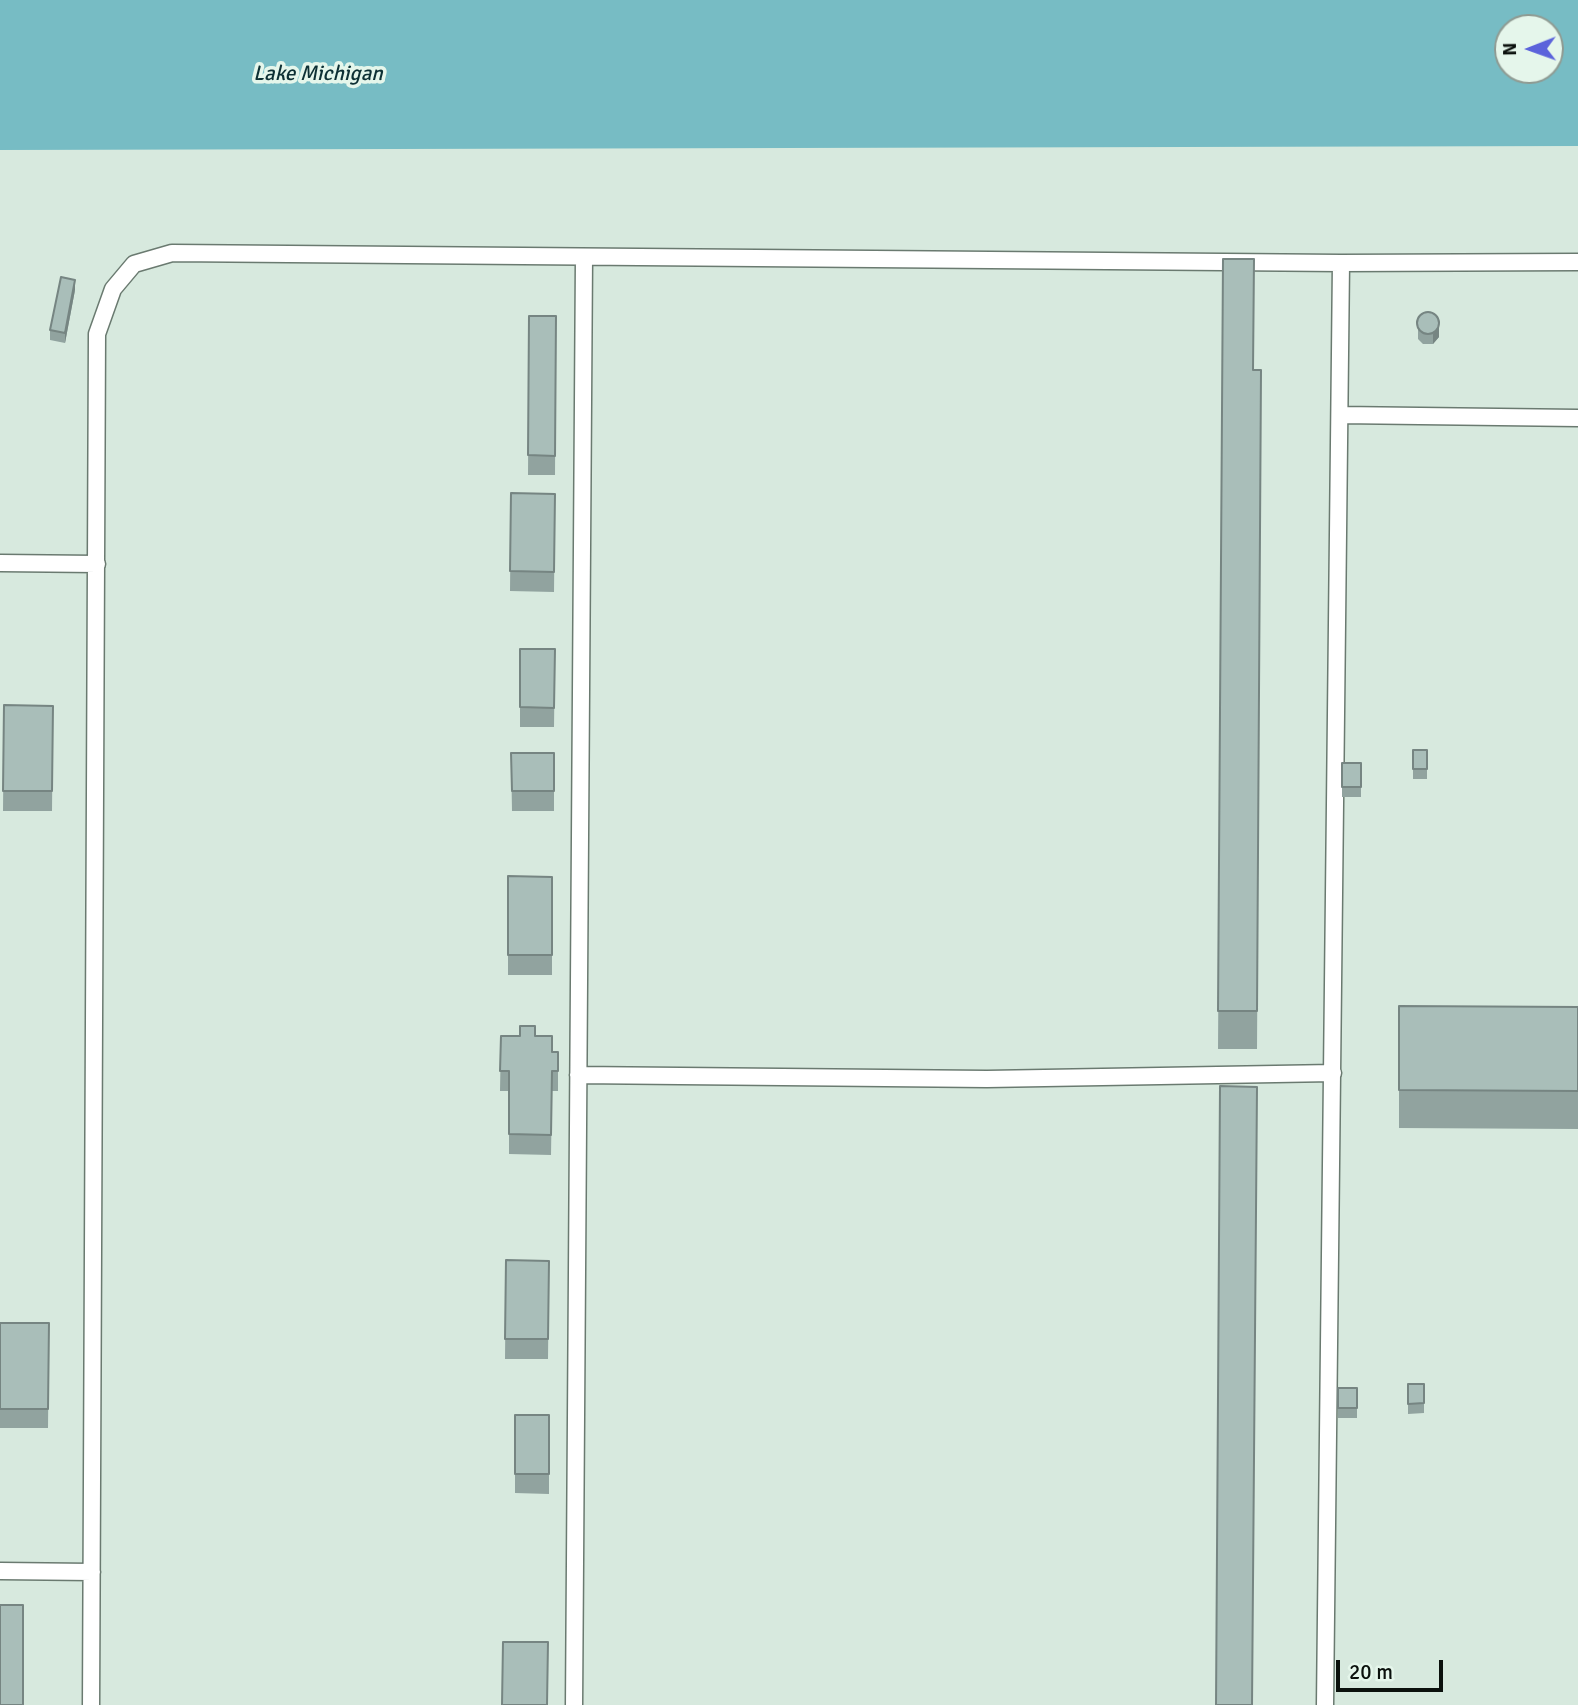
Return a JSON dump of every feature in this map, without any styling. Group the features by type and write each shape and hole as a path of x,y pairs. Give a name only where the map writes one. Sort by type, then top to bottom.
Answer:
{"lane":[{"path":"91,1705 97,334 113,289 134,264 172,253 1578,262"},
{"path":"574,1705 583,257"},
{"path":"1325,1705 1341,262"},
{"path":"1341,415 1578,418"},
{"path":"0,563 97,564"},
{"path":"578,1075 986,1079 1333,1073"},
{"path":"0,1571 92,1572"}],"water":[{"name":"Lake Michigan","path":"0,0 1578,0 1578,146 0,150"}],"building":[{"path":"1223,259 1254,259 1253,370 1261,370 1257,1011 1218,1011"},
{"path":"61,277 75,280 65,333 50,330"},
{"path":"1428,312 1436,315 1439,323 1436,331 1428,334 1420,331 1417,323 1420,315"},
{"path":"529,316 556,316 555,456 528,455"},
{"path":"511,493 555,494 554,572 510,571"},
{"path":"520,649 555,649 554,708 520,707"},
{"path":"4,705 53,706 52,791 3,791"},
{"path":"1413,750 1427,750 1427,769 1413,769"},
{"path":"511,753 554,753 554,791 512,791"},
{"path":"1342,763 1361,763 1361,787 1342,787"},
{"path":"508,876 552,877 552,955 508,955"},
{"path":"1399,1006 1578,1007 1578,1091 1399,1090"},
{"path":"520,1026 535,1026 535,1036 552,1036 552,1052 558,1052 558,1071 552,1071 551,1135 509,1134 509,1071 500,1071 501,1036 520,1036"},
{"path":"1220,1086 1257,1087 1252,1705 1216,1705"},
{"path":"506,1260 549,1261 548,1339 505,1339"},
{"path":"0,1323 49,1323 48,1409 0,1409"},
{"path":"1408,1384 1424,1384 1424,1403 1408,1404"},
{"path":"1338,1388 1357,1388 1357,1408 1338,1408"},
{"path":"515,1415 549,1415 549,1474 515,1474"},
{"path":"0,1605 23,1605 23,1705 0,1705"},
{"path":"503,1642 548,1642 547,1705 502,1705"}]}
